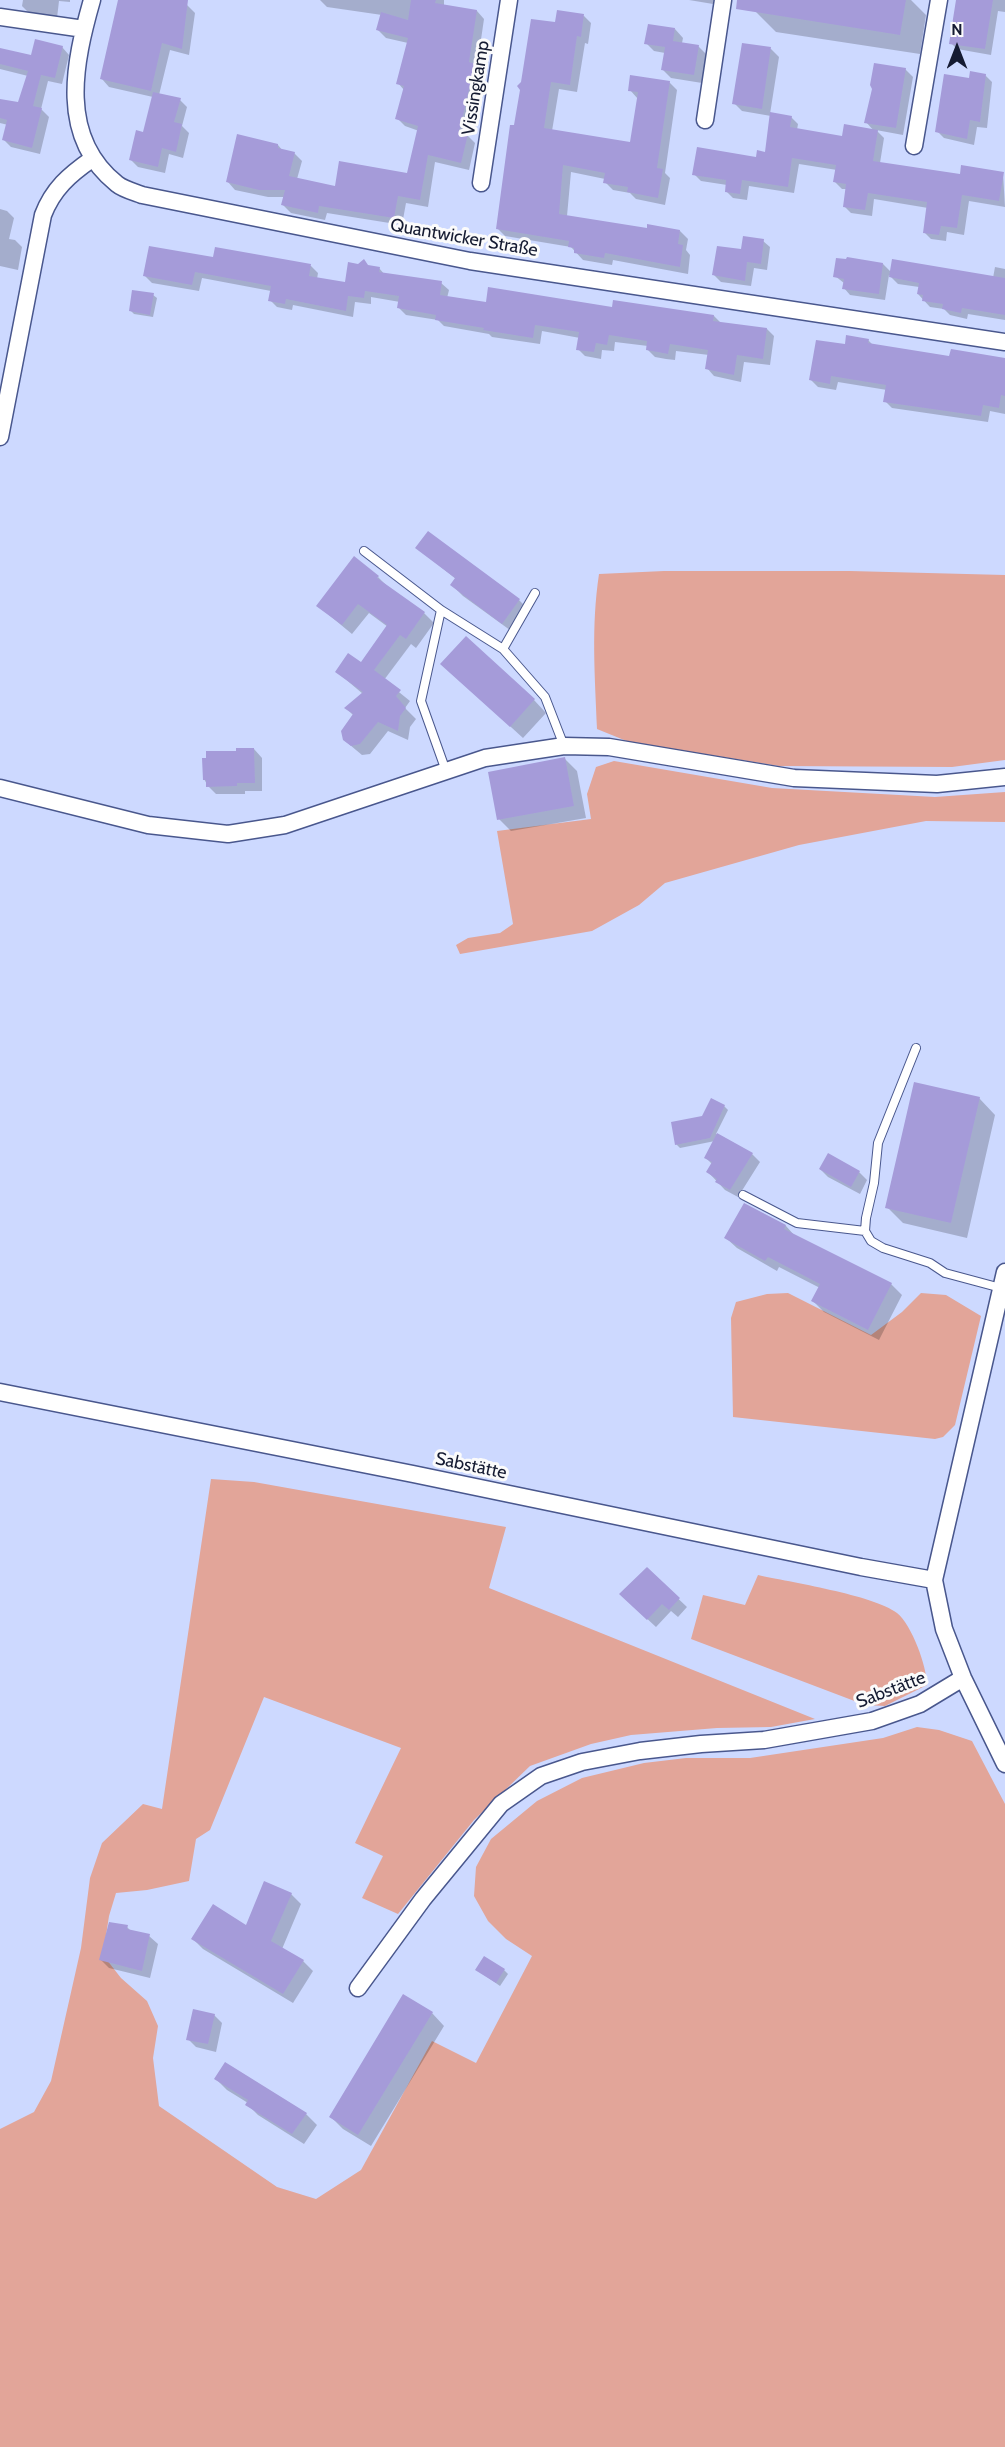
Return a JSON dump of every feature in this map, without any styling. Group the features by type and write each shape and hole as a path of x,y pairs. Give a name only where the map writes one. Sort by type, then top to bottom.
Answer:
{"street":[{"name":"Quantwicker Straße","path":"92,0 75,77 77,115 83,142 92,159 118,185 142,195 470,261 1005,342"},
{"name":"Vissingkamp","path":"481,183 510,0"},
{"path":"705,120 723,0"},
{"path":"914,146 939,0"},
{"path":"0,17 84,29"},
{"path":"0,437 43,215 55,190 71,173 92,159"},
{"path":"0,788 148,825 228,834 285,825 485,758 564,746 609,747 794,778 937,784 1005,777"},
{"path":"1003,1280 934,1580 944,1629 963,1678 1005,1764"},
{"name":"Sabstätte","path":"0,1392 402,1471 861,1567 934,1580"},
{"name":"Sabstätte","path":"358,1988 423,1899 501,1804 542,1776 582,1762 640,1751 764,1740 872,1721 920,1704 963,1678"}],"lane":[{"path":"364,550 441,610 503,649 545,697 564,746"},
{"path":"503,649 535,593"},
{"path":"441,610 421,701 446,771"},
{"path":"916,1048 878,1143 874,1183 865,1231 871,1241 883,1248 930,1263 945,1272 1003,1280"},
{"path":"743,1195 797,1223 865,1231"}],"shaded area":[{"path":"664,571 850,571 1005,575 1005,760 952,767 779,766 629,742 597,729 594,632 599,574"},
{"path":"614,761 772,788 935,797 1005,792 1005,822 926,821 799,845 665,883 639,905 592,931 460,954 456,945 468,938 500,933 513,924 497,831 591,819 587,794 596,767"},
{"path":"788,1293 871,1335 902,1312 921,1293 946,1295 981,1316 955,1425 943,1437 935,1439 733,1417 731,1318 736,1302 767,1294"},
{"path":"211,1479 254,1482 506,1527 489,1588 815,1719 771,1727 717,1728 631,1735 591,1744 530,1766 474,1820 398,1914 362,1898 383,1856 355,1843 401,1748 264,1697 210,1830 196,1839 189,1881 147,1890 116,1893 109,1916 103,1955 121,1978 147,2001 158,2026 153,2058 159,2106 277,2187 316,2199 361,2170 432,2041 476,2063 532,1956 506,1939 488,1921 474,1896 476,1867 491,1839 537,1801 582,1778 644,1763 686,1758 750,1758 883,1738 917,1727 939,1730 972,1741 1005,1804 1005,2447 0,2447 0,2129 34,2112 51,2081 81,1948 90,1878 102,1843 143,1804 162,1809"},
{"path":"758,1575 870,1600 897,1613 908,1627 918,1647 927,1685 885,1706 865,1705 691,1639 703,1595 745,1605"}],"building":[{"path":"118,0 188,0 182,49 162,43 151,91 100,79"},
{"path":"411,0 436,0 435,3 477,10 469,62 475,64 459,132 468,134 461,163 428,155 420,200 398,196 394,218 319,206 318,213 281,205 285,190 259,190 226,182 237,134 278,144 278,148 295,152 289,176 335,186 339,161 407,173 418,126 395,119 404,86 396,84 408,38 376,30 381,12 408,20"},
{"path":"737,0 906,0 900,35 736,9"},
{"path":"956,0 993,0 985,49 949,44"},
{"path":"557,10 584,14 581,37 577,36 570,85 551,82 544,128 630,142 638,92 628,91 630,75 670,81 657,168 663,169 658,198 627,192 628,187 603,183 605,173 563,165 559,214 647,228 647,224 680,230 678,244 683,245 680,267 605,253 604,258 574,253 574,248 568,247 569,241 496,229 510,125 514,125 520,90 517,86 521,82 531,19 555,22"},
{"path":"648,24 675,28 673,41 699,45 694,75 661,70 665,47 644,44"},
{"path":"35,39 63,46 55,78 41,75 33,106 42,108 32,148 2,140 7,120 0,118 0,99 18,102 28,71 0,64 0,48 31,55"},
{"path":"742,43 771,47 762,109 732,104"},
{"path":"874,63 906,68 896,128 864,123 872,89 870,85"},
{"path":"970,71 986,74 980,122 970,120 967,139 935,132 944,74 969,78"},
{"path":"153,92 181,98 174,122 182,124 176,152 162,148 158,167 129,160 136,130 143,132"},
{"path":"770,112 792,116 790,127 842,136 844,124 878,130 873,161 960,174 961,165 1004,172 999,201 962,195 957,228 941,226 939,235 923,233 927,202 868,193 865,210 843,207 846,184 833,182 836,165 792,158 788,187 742,180 740,194 725,192 726,180 692,175 697,147 756,157 757,150 765,152"},
{"path":"743,236 764,239 761,264 747,262 745,281 712,275 717,246 741,249"},
{"path":"149,246 213,257 215,247 311,264 309,276 345,282 348,262 358,264 364,259 368,265 380,267 379,272 442,281 440,295 486,302 488,287 612,307 613,300 714,315 713,321 767,328 763,359 737,355 734,375 705,369 708,350 670,344 668,354 646,350 647,341 609,335 607,345 596,343 594,352 576,350 579,332 535,325 533,338 483,330 484,328 435,320 436,315 397,308 399,296 365,291 364,298 348,296 346,311 286,299 285,304 268,301 271,286 195,272 192,285 143,276"},
{"path":"847,257 883,263 879,294 842,289 844,279 833,277 836,258 846,259"},
{"path":"892,259 1005,278 1005,315 962,308 961,313 942,309 943,304 922,301 923,295 917,294 919,283 889,277"},
{"path":"132,290 154,293 150,315 129,311"},
{"path":"846,335 869,339 868,343 949,356 951,349 1005,358 1005,396 1001,395 999,408 983,405 981,416 883,402 886,385 831,376 830,384 809,380 816,340 845,344"},
{"path":"428,531 520,599 502,624 450,585 455,578 415,548"},
{"path":"354,556 379,576 377,578 425,612 406,639 400,635 374,670 401,690 396,696 406,708 400,716 398,731 378,722 360,744 351,746 343,740 341,731 353,714 344,708 363,692 335,672 348,653 361,662 387,625 358,604 342,625 316,606"},
{"path":"466,636 535,699 510,727 440,664"},
{"path":"236,748 254,748 255,783 206,787 206,780 203,780 202,758 206,758 206,751 236,751"},
{"path":"565,757 574,806 497,820 488,772"},
{"path":"914,1082 980,1097 951,1223 885,1208"},
{"path":"711,1098 725,1105 710,1138 675,1145 671,1122 702,1116"},
{"path":"717,1133 753,1153 730,1190 715,1182 717,1179 706,1172 712,1162 704,1158"},
{"path":"828,1153 860,1171 851,1187 819,1169"},
{"path":"744,1203 786,1225 784,1229 892,1283 868,1330 811,1301 820,1284 768,1257 765,1261 724,1238"},
{"path":"647,1567 680,1598 669,1610 662,1604 647,1620 619,1594"},
{"path":"264,1881 292,1893 271,1941 304,1960 283,1994 191,1939 213,1904 246,1925"},
{"path":"109,1922 128,1925 127,1929 150,1934 142,1971 99,1960"},
{"path":"484,1956 505,1969 496,1983 475,1970"},
{"path":"403,1994 433,2012 358,2135 329,2117"},
{"path":"193,2009 215,2014 208,2044 186,2040"},
{"path":"225,2062 307,2113 292,2134 245,2105 248,2100 214,2079"}]}
